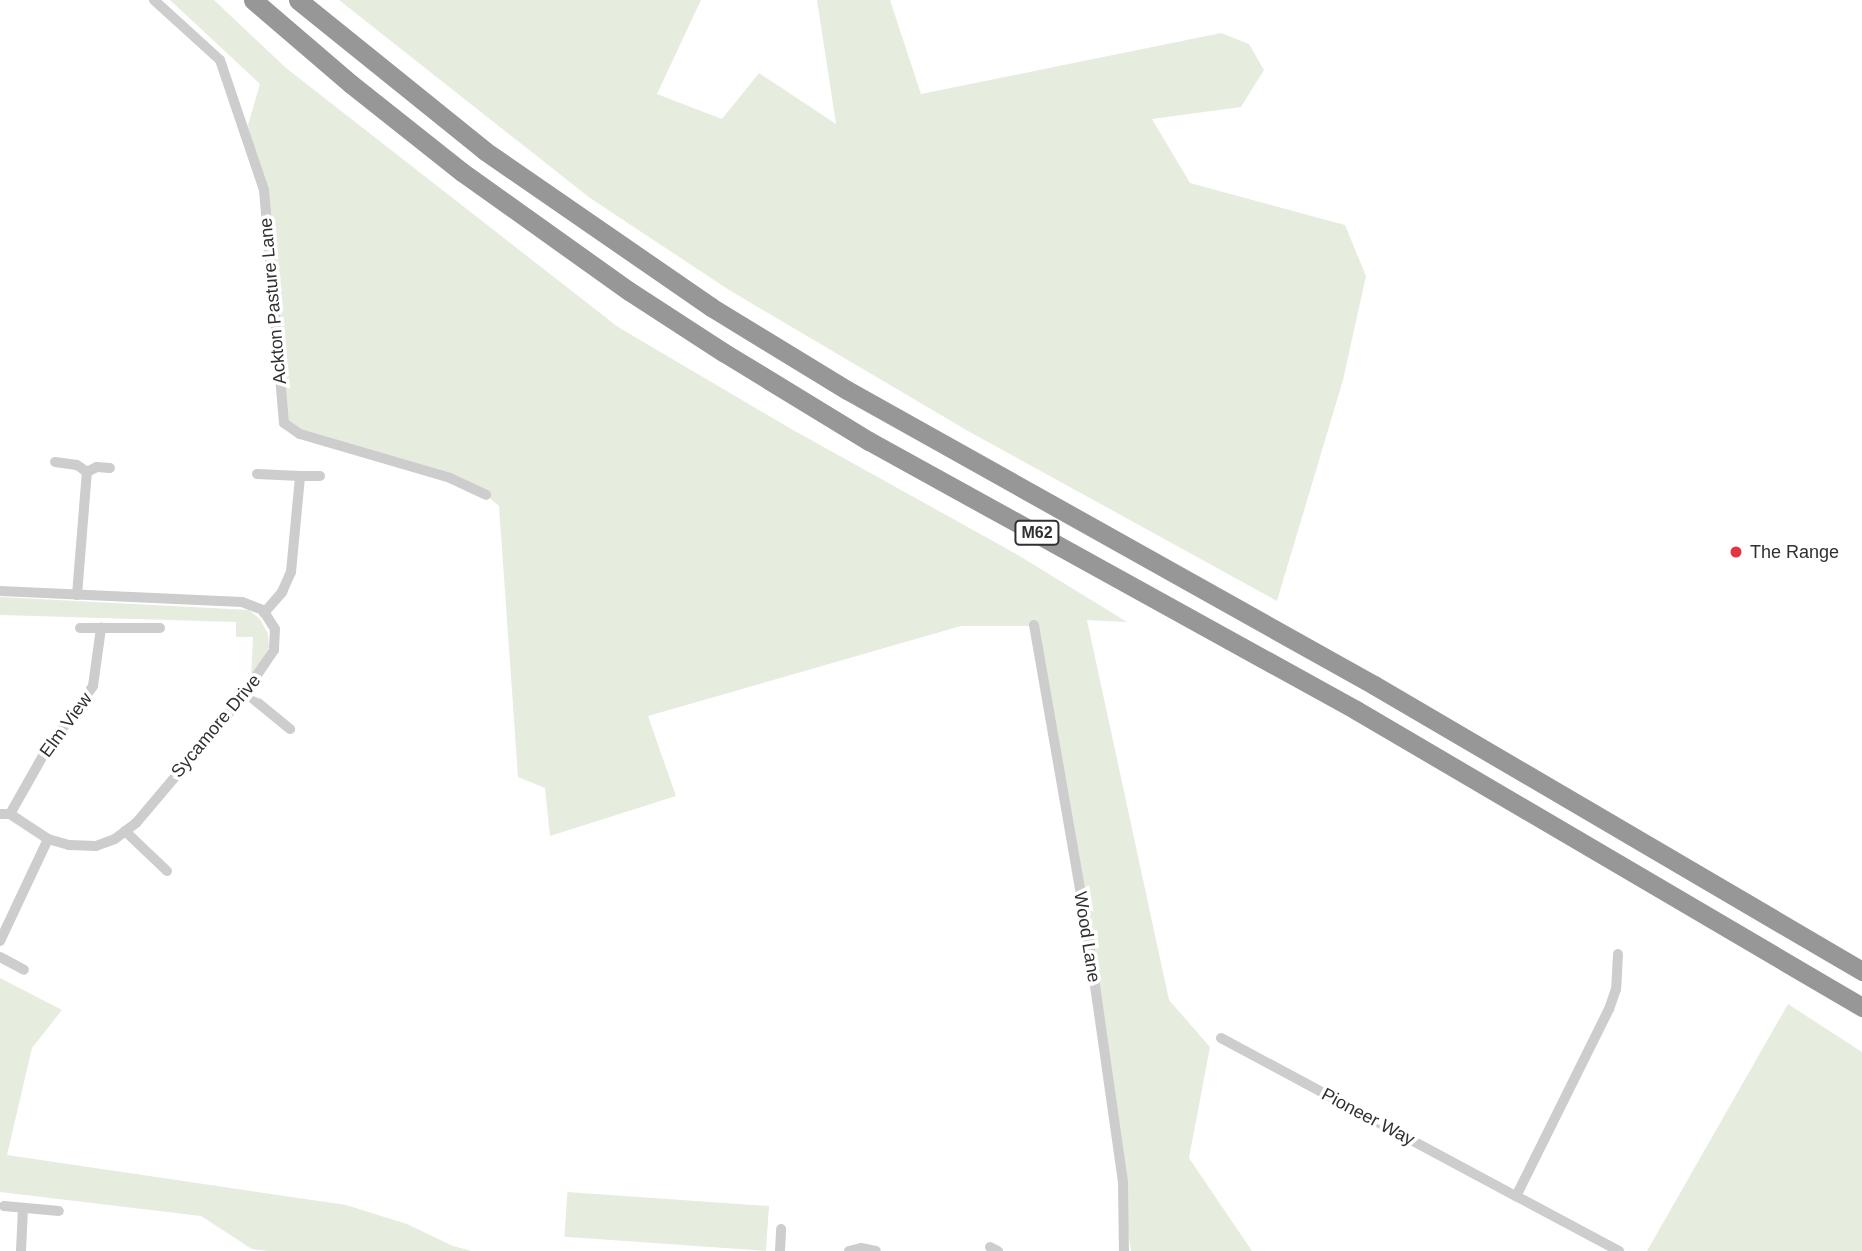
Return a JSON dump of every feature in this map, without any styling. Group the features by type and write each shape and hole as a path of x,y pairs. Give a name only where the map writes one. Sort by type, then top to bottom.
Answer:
{"highway":[{"name":"M62","path":"253,0 351,85 462,172 619,284 723,352 869,441 1356,710 1862,1007"},
{"name":"M62","path":"298,0 485,151 711,307 847,390 1397,699 1862,971"}],"street":[{"name":"Ackton Pasture Lane","path":"154,0 220,60 264,190 284,423 300,434 450,478 486,495"},
{"path":"55,462 77,465 87,472"},
{"path":"87,472 97,467 110,468"},
{"path":"77,595 87,472"},
{"path":"257,474 320,476"},
{"path":"0,591 242,602 264,613 282,592 291,572 300,476"},
{"name":"Sycamore Drive","path":"5,814 48,839 69,845 96,846 136,823 246,693 274,650 275,629 264,613"},
{"name":"Wood Lane","path":"1034,625 1087,929 1123,1183 1124,1251"},
{"path":"80,628 159,628"},
{"name":"Elm View","path":"5,814 44,754 93,687 101,628"},
{"path":"246,693 290,729"},
{"path":"125,831 167,871"},
{"path":"0,941 48,839"},
{"path":"1516,1196 1609,1009 1616,989 1618,954"},
{"path":"0,957 24,970"},
{"name":"Pioneer Way","path":"1221,1038 1619,1251"},
{"path":"4,1206 59,1211"},
{"path":"21,1251 23,1208"},
{"path":"780,1251 781,1229"},
{"path":"849,1251 860,1248 876,1251"}],"green space":[{"path":"170,0 214,0 286,68 618,327 793,430 1018,555 1127,622 1087,620 1169,1000 1210,1047 1189,1158 1252,1251 1131,1251 1034,626 961,626 648,716 676,796 550,836 545,788 518,777 499,506 486,495 307,435 285,421 264,202 248,125 260,84"},
{"path":"339,0 701,0 657,94 722,119 759,73 836,124 817,0 890,0 921,94 1221,33 1249,44 1264,70 1241,107 1152,119 1190,183 1345,225 1366,276 1343,380 1277,601 968,431 729,290 590,198"},
{"path":"0,597 249,610 260,619 268,634 269,647 251,678 253,637 236,637 236,622 0,615"},
{"path":"0,978 62,1010 32,1048 7,1155 346,1205 407,1224 453,1246 472,1251 252,1249 201,1216 0,1192"},
{"path":"1788,1004 1862,1052 1862,1251 1647,1251"},
{"path":"567,1192 769,1206 766,1251 564,1237"}],"place":[{"name":"The Range","path":"1736,552"}]}
